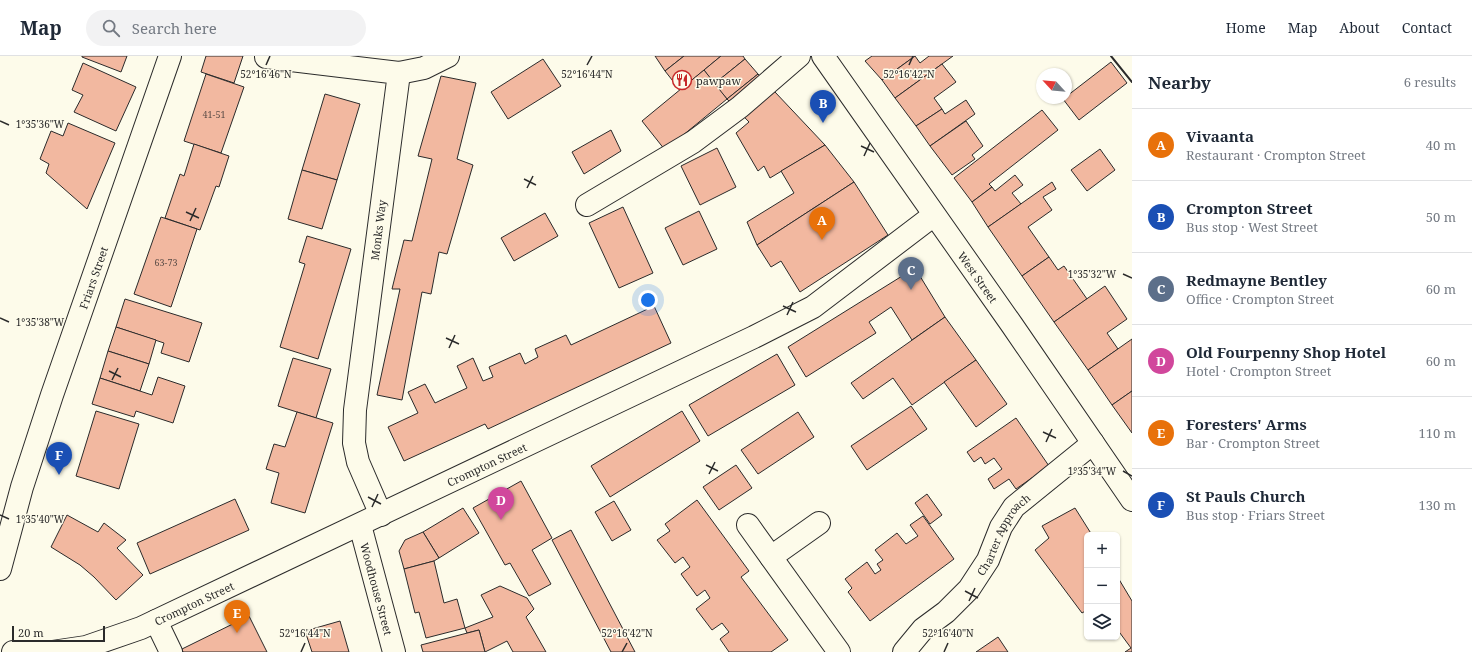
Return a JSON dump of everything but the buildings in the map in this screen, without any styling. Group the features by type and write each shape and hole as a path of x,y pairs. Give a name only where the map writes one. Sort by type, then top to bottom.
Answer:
{"street":[{"name":"Friars Street","path":"0,569 22,486 52,395 170,56"},
{"path":"266,57 399,73 424,68 448,56"},
{"path":"587,205 693,142 740,107 798,56"},
{"name":"West Street","path":"823,56 1094,443 1132,500"},
{"name":"Monks Way","path":"381,515 358,462 354,443 355,410 399,73"},
{"name":"Crompton Street","path":"13,652 52,652 86,647 141,628 360,525 754,337 813,307 934,215"},
{"name":"Charter Approach","path":"904,652 924,629 946,612 969,589 988,560 1001,527 1014,507 1094,443"},
{"path":"771,557 819,523"},
{"name":"Woodhouse Street","path":"360,525 394,652"},
{"path":"748,525 839,652"},
{"path":"156,621 171,652"}],"wall":[{"path":"1111,56 1132,82"}],"place":[{"name":"pawpaw","path":"682,80"},
{"name":"Crompton Street","path":"823,123"},
{"name":"Vivaanta","path":"822,240"},
{"name":"Redmayne Bentley","path":"911,290"},
{"name":"St Pauls Church","path":"59,475"},
{"name":"Old Fourpenny Shop Hotel","path":"501,520"},
{"name":"Foresters' Arms","path":"237,633"}]}
